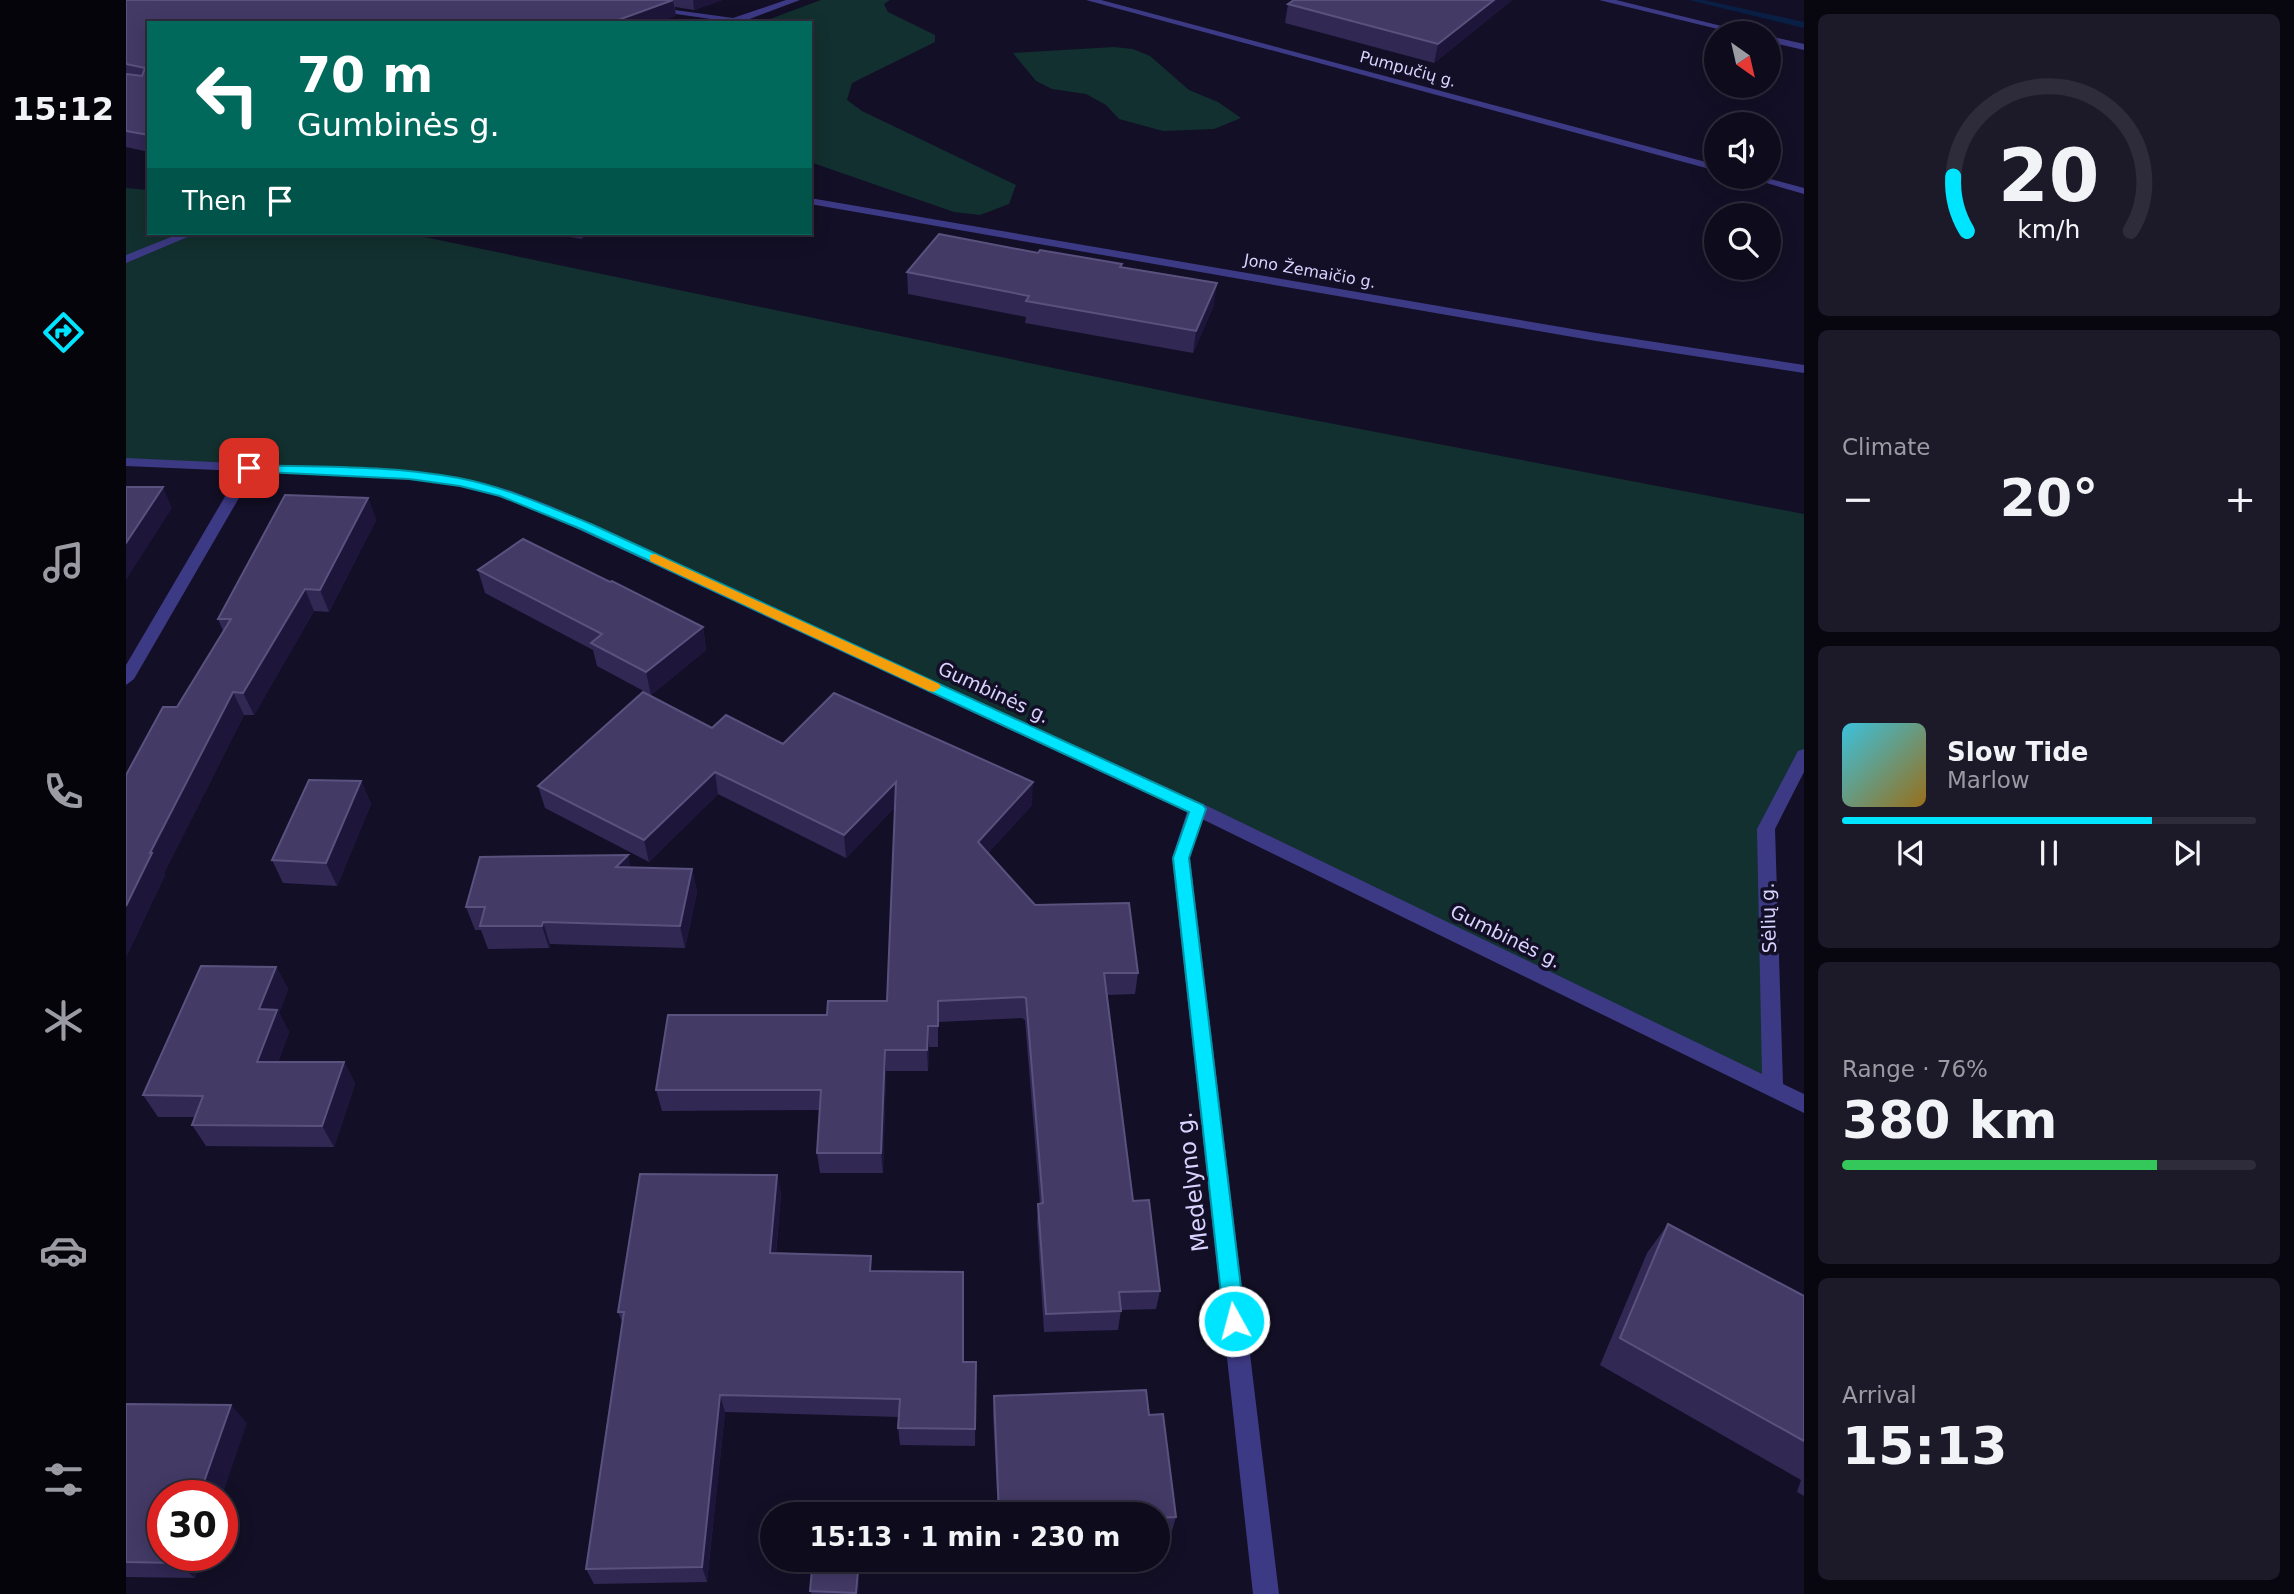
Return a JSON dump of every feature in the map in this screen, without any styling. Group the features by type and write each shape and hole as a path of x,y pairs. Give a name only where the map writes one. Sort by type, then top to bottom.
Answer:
{"street":[{"path":"734,21 795,0"},
{"name":"Pumpučių g.","path":"1091,0 1704,164"},
{"path":"1604,0 1704,23"},
{"path":"639,8 724,21"},
{"path":"1782,42 1804,47"},
{"path":"1781,185 1804,191"},
{"name":"Jono Žemaičio g.","path":"812,201 1582,335 1804,369"},
{"path":"126,259 186,235"},
{"name":"Gumbinės g.","path":"126,462 409,475 460,482 504,493 576,522 1198,809 1804,1104"},
{"path":"126,678 249,468"},
{"name":"Sėlių g.","path":"1773,1089 1766,829 1803,758"},
{"name":"Medelyno g.","path":"1198,809 1181,858 1266,1594"}],"green space":[{"path":"821,0 890,0 884,4 888,12 935,35 935,42 852,83 847,100 862,111 1016,185 1009,204 980,215 954,212 812,163 812,21 764,21"},
{"path":"1114,47 1133,49 1150,56 1189,90 1218,102 1241,118 1214,129 1163,131 1119,119 1106,105 1086,94 1052,89 1036,81 1013,53"},
{"path":"126,188 147,190 147,235 415,235 1198,398 1804,514 1804,755 1766,829 1773,1089 1197,809 504,493 409,475 126,462"}],"building":[{"path":"126,0 673,0 615,21 147,21 147,135 126,131 126,74 142,76 145,68 126,64"},
{"path":"1294,0 1494,0 1438,44 1288,4"},
{"path":"939,234 1038,253 1040,250 1122,264 1120,267 1217,283 1196,331 1026,301 1029,296 907,272"},
{"path":"126,487 163,487 126,543"},
{"path":"285,495 368,498 320,590 305,589 243,693 233,692 150,853 126,906 126,775 163,707 177,707 231,619 218,619"},
{"path":"523,539 703,627 646,672 591,643 602,634 478,570"},
{"path":"643,692 712,728 726,715 783,744 834,693 1033,782 978,842 1035,905 1129,903 1138,973 1104,973 1133,1201 1149,1200 1160,1291 1119,1292 1121,1311 1046,1314 1038,1204 1043,1203 1026,998 938,1001 938,1026 928,1026 927,1050 885,1050 881,1153 817,1153 821,1090 656,1090 668,1015 827,1015 828,1001 887,1001 896,782 844,835 715,772 644,840 538,786"},
{"path":"309,780 361,781 326,863 272,860"},
{"path":"628,855 616,867 692,869 680,926 543,922 542,926 480,926 485,907 466,907 480,857"},
{"path":"201,966 276,967 259,1009 277,1010 257,1062 344,1062 322,1126 192,1125 203,1096 143,1095"},
{"path":"640,1174 777,1175 770,1253 871,1256 870,1271 963,1272 963,1362 976,1362 975,1429 898,1428 900,1399 720,1395 702,1567 586,1569 624,1312 618,1312"},
{"path":"1668,1224 1804,1296 1804,1441 1620,1338"},
{"path":"1146,1390 1149,1415 1163,1414 1176,1517 1170,1517 1170,1502 998,1502 994,1396"},
{"path":"126,1404 231,1405 205,1480 147,1480 147,1562 126,1562"},
{"path":"812,1572 858,1572 856,1593 810,1591"}],"waterway":[{"path":"1693,0 1804,25"}],"slow traffic":[{"path":"655,558 934,687"}],"route":[{"path":"249,468 409,475 460,482 504,493 586,527 1198,809 1181,858 1234,1321"}]}
